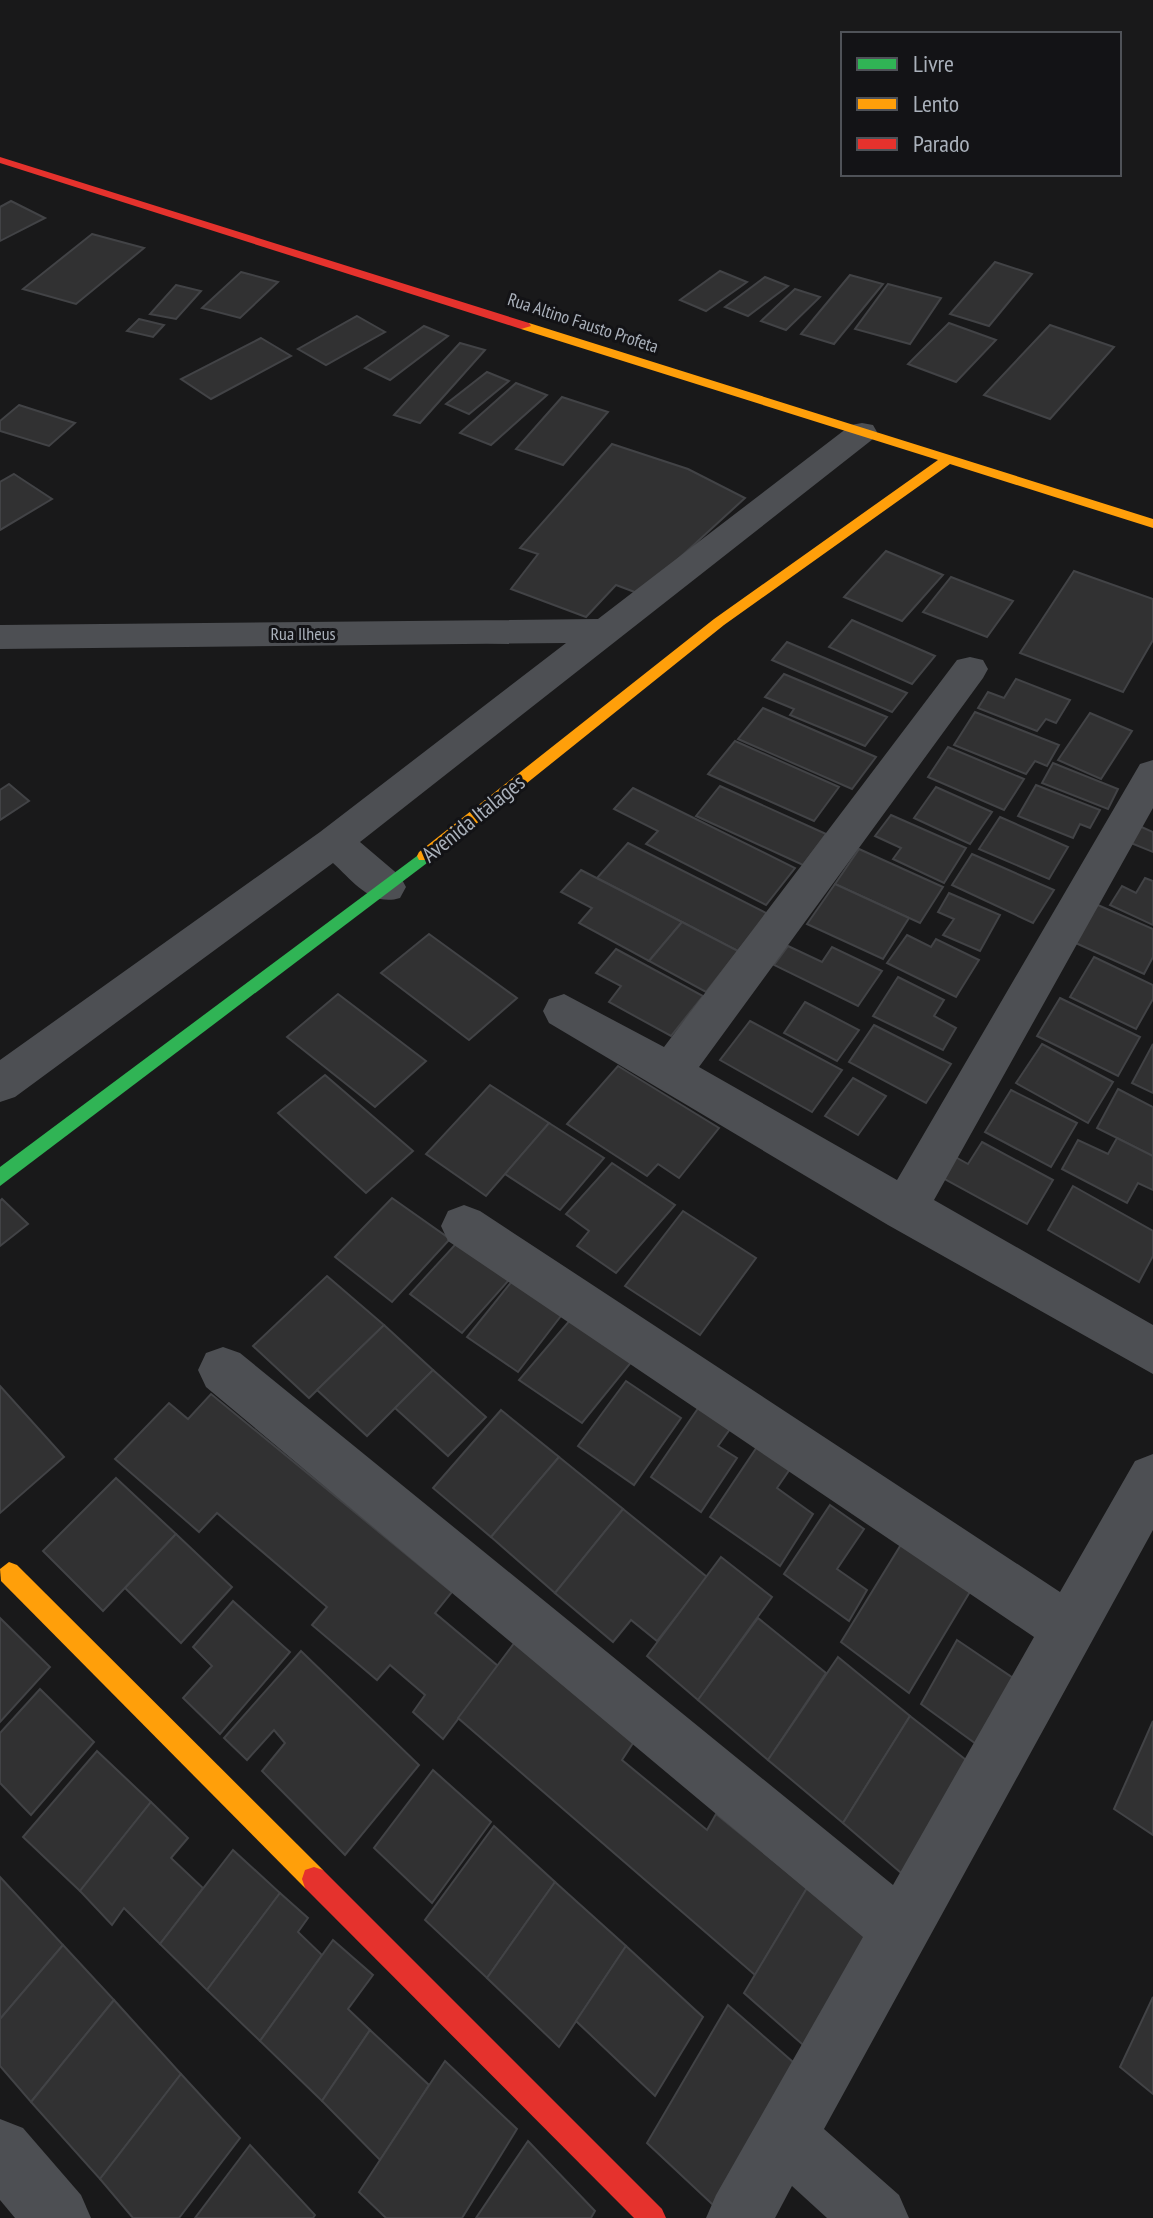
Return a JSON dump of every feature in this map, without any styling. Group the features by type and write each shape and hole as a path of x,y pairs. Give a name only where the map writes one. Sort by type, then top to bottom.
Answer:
{"street":[{"name":"Rua Altino Fausto Profeta","path":"0,160 1153,524"},
{"path":"0,1084 334,842 862,432"},
{"name":"Avenida Italages","path":"0,1178 386,887 719,622 947,460"},
{"name":"Rua Ilheus","path":"0,637 605,631"},
{"path":"670,1073 970,669"},
{"path":"904,1210 1153,774"},
{"path":"334,842 386,887"},
{"path":"564,1011 1153,1351"},
{"path":"464,1226 1069,1629"},
{"path":"223,1370 900,1929"},
{"path":"739,2218 1153,1479"},
{"path":"9,1573 653,2218"},
{"path":"785,2137 876,2218"},
{"path":"0,2151 58,2218"}],"building":[{"path":"11,201 45,218 0,241 0,207"},
{"path":"92,234 144,248 76,304 23,289"},
{"path":"995,262 1032,274 989,326 950,314"},
{"path":"720,271 747,282 706,311 680,300"},
{"path":"241,272 278,282 240,318 202,308"},
{"path":"850,275 883,284 834,344 801,334"},
{"path":"765,277 788,286 748,316 725,307"},
{"path":"888,284 941,298 910,344 855,329"},
{"path":"176,285 201,291 176,319 150,314"},
{"path":"795,289 820,297 786,330 761,321"},
{"path":"357,316 385,332 326,365 298,349"},
{"path":"139,319 164,325 153,337 127,331"},
{"path":"949,323 996,340 956,382 908,364"},
{"path":"1050,325 1114,347 1050,419 984,395"},
{"path":"424,326 448,336 390,380 365,368"},
{"path":"261,338 291,356 211,399 181,379"},
{"path":"460,343 485,350 420,423 394,415"},
{"path":"487,372 509,381 469,414 446,404"},
{"path":"516,383 547,395 491,445 460,433"},
{"path":"562,397 608,412 563,465 516,449"},
{"path":"19,405 75,423 49,446 0,431 0,421"},
{"path":"612,444 688,469 745,498 640,594 616,585 586,617 511,589 538,554 520,548"},
{"path":"14,474 52,499 0,530 0,482"},
{"path":"886,551 943,575 902,621 844,597"},
{"path":"1074,571 1153,599 1153,640 1123,692 1020,653"},
{"path":"951,577 1013,601 987,637 923,612"},
{"path":"852,620 935,656 912,684 829,647"},
{"path":"787,642 907,693 892,712 772,660"},
{"path":"784,674 887,717 865,746 790,715 794,709 765,697"},
{"path":"1016,679 1070,700 1056,723 1046,719 1037,731 978,708 988,692 1004,698"},
{"path":"763,708 876,757 852,789 738,739"},
{"path":"975,712 1059,745 1047,766 1035,761 1026,774 954,745"},
{"path":"1090,713 1132,731 1101,779 1058,760"},
{"path":"735,741 839,787 814,821 708,774"},
{"path":"948,747 1024,779 1004,810 928,777"},
{"path":"1053,763 1118,789 1108,809 1042,783"},
{"path":"9,784 29,801 0,820 0,790"},
{"path":"1036,785 1100,810 1090,828 1080,824 1073,838 1018,816"},
{"path":"720,786 826,834 803,865 696,816"},
{"path":"936,787 992,812 970,844 914,818"},
{"path":"633,788 795,868 766,905 646,844 658,831 614,809"},
{"path":"891,815 966,848 944,883 893,859 901,848 875,836"},
{"path":"1000,817 1068,847 1049,879 979,849"},
{"path":"1137,825 1153,832 1153,852 1126,841"},
{"path":"628,843 768,914 738,951 597,878"},
{"path":"859,849 943,887 920,923 835,884"},
{"path":"972,854 1054,890 1033,923 952,885"},
{"path":"581,870 682,922 649,961 579,923 592,908 561,892"},
{"path":"1145,878 1153,881 1153,925 1110,905 1122,886 1136,893"},
{"path":"835,884 909,918 883,959 807,924"},
{"path":"949,893 1000,915 980,951 943,935 954,919 938,912"},
{"path":"1091,902 1153,929 1153,957 1144,974 1069,940"},
{"path":"682,922 738,951 706,992 649,961"},
{"path":"429,934 517,998 469,1040 381,973"},
{"path":"907,935 931,947 936,939 979,960 956,997 887,963"},
{"path":"788,946 822,962 832,947 882,971 858,1006 774,965"},
{"path":"616,949 703,996 671,1036 609,1002 621,986 596,973"},
{"path":"1094,957 1153,985 1153,999 1136,1029 1070,997"},
{"path":"898,977 944,1000 934,1016 956,1028 943,1050 873,1016"},
{"path":"338,994 426,1061 375,1107 287,1037"},
{"path":"1060,998 1140,1037 1118,1076 1037,1036"},
{"path":"805,1002 859,1030 837,1061 784,1033"},
{"path":"750,1021 842,1070 812,1112 720,1060"},
{"path":"874,1025 951,1064 926,1103 849,1062"},
{"path":"1042,1044 1113,1082 1088,1123 1016,1083"},
{"path":"1153,1044 1153,1093 1132,1083"},
{"path":"618,1066 719,1128 679,1178 658,1164 647,1176 567,1124"},
{"path":"325,1075 413,1151 366,1193 278,1113"},
{"path":"853,1078 886,1096 858,1135 825,1116"},
{"path":"490,1085 549,1123 486,1196 426,1154"},
{"path":"1118,1089 1153,1107 1153,1156 1097,1128"},
{"path":"1011,1090 1077,1123 1051,1167 985,1132"},
{"path":"549,1123 604,1158 560,1210 505,1174"},
{"path":"1117,1138 1153,1156 1153,1190 1138,1183 1127,1203 1062,1169 1078,1140 1108,1154"},
{"path":"982,1142 1053,1180 1027,1224 937,1175 950,1154 968,1164"},
{"path":"612,1163 675,1205 616,1273 577,1246 589,1231 566,1214"},
{"path":"1073,1186 1153,1231 1153,1256 1139,1282 1048,1230"},
{"path":"392,1198 450,1239 392,1302 335,1257"},
{"path":"2,1199 28,1224 0,1246 0,1201"},
{"path":"683,1211 756,1258 700,1335 625,1286"},
{"path":"464,1235 516,1272 462,1333 410,1294"},
{"path":"517,1275 567,1308 518,1372 467,1337"},
{"path":"327,1276 384,1325 309,1398 253,1346"},
{"path":"576,1313 637,1355 582,1423 519,1380"},
{"path":"384,1325 433,1370 367,1436 317,1390"},
{"path":"433,1370 486,1417 448,1456 395,1408"},
{"path":"626,1381 681,1418 634,1485 578,1446"},
{"path":"0,1386 64,1457 0,1513"},
{"path":"211,1394 452,1592 435,1613 498,1666 443,1739 413,1712 425,1695 390,1665 377,1680 312,1625 327,1607 217,1513 199,1532 115,1459 169,1403 188,1419"},
{"path":"703,1401 735,1422 718,1446 737,1458 701,1512 651,1477"},
{"path":"501,1410 559,1457 491,1537 433,1488"},
{"path":"757,1447 790,1469 777,1488 813,1514 780,1566 710,1517"},
{"path":"559,1457 623,1509 555,1593 491,1537"},
{"path":"116,1478 176,1534 103,1611 43,1551"},
{"path":"830,1505 864,1529 837,1569 867,1590 849,1621 784,1574"},
{"path":"623,1509 707,1577 657,1641 631,1620 613,1642 555,1593"},
{"path":"176,1534 232,1587 181,1643 125,1588"},
{"path":"902,1543 971,1590 909,1693 841,1642"},
{"path":"721,1557 772,1597 698,1700 647,1656"},
{"path":"233,1601 290,1652 220,1734 183,1698 212,1666 193,1647"},
{"path":"0,1618 50,1667 0,1722"},
{"path":"758,1618 826,1673 768,1760 698,1700"},
{"path":"518,1638 637,1737 622,1760 707,1830 716,1814 807,1888 755,1975 458,1718"},
{"path":"957,1640 1019,1682 983,1749 921,1704"},
{"path":"301,1651 419,1765 345,1855 262,1771 285,1743 274,1730 247,1760 224,1738"},
{"path":"838,1657 910,1716 843,1823 768,1760"},
{"path":"40,1689 94,1742 31,1815 0,1783 0,1733"},
{"path":"910,1716 975,1767 907,1878 843,1823"},
{"path":"1153,1721 1153,1835 1114,1809"},
{"path":"97,1751 151,1802 80,1891 23,1837"},
{"path":"433,1770 491,1822 432,1903 374,1848"},
{"path":"151,1802 188,1838 171,1858 203,1888 160,1944 124,1908 112,1925 80,1891"},
{"path":"494,1826 555,1882 487,1978 425,1920"},
{"path":"233,1850 280,1893 207,1990 160,1944"},
{"path":"0,1877 63,1945 0,2019"},
{"path":"813,1878 886,1938 818,2058 744,1993"},
{"path":"555,1882 626,1946 559,2047 487,1978"},
{"path":"280,1893 308,1918 298,1932 322,1955 260,2041 207,1990"},
{"path":"333,1940 373,1975 348,2009 370,2030 322,2101 260,2041"},
{"path":"63,1945 114,2000 31,2102 0,2066 0,2019"},
{"path":"626,1946 703,2017 655,2096 576,2021"},
{"path":"1153,1997 1153,2094 1120,2067"},
{"path":"114,2000 181,2074 100,2179 31,2102"},
{"path":"728,2005 809,2076 727,2218 647,2143"},
{"path":"370,2030 429,2085 380,2160 322,2101"},
{"path":"445,2061 517,2129 462,2218 386,2218 359,2192"},
{"path":"181,2074 240,2138 179,2218 133,2218 100,2179"},
{"path":"528,2141 595,2211 591,2218 476,2218"},
{"path":"250,2145 315,2215 313,2218 195,2218"}],"traffic: fast":[{"path":"0,1178 425,856"}],"traffic: slow":[{"path":"525,326 1153,524"},
{"path":"425,856 719,622 947,460"},
{"path":"9,1573 314,1879"}],"traffic: jam":[{"path":"0,160 525,326"},
{"path":"314,1879 653,2218"}]}
